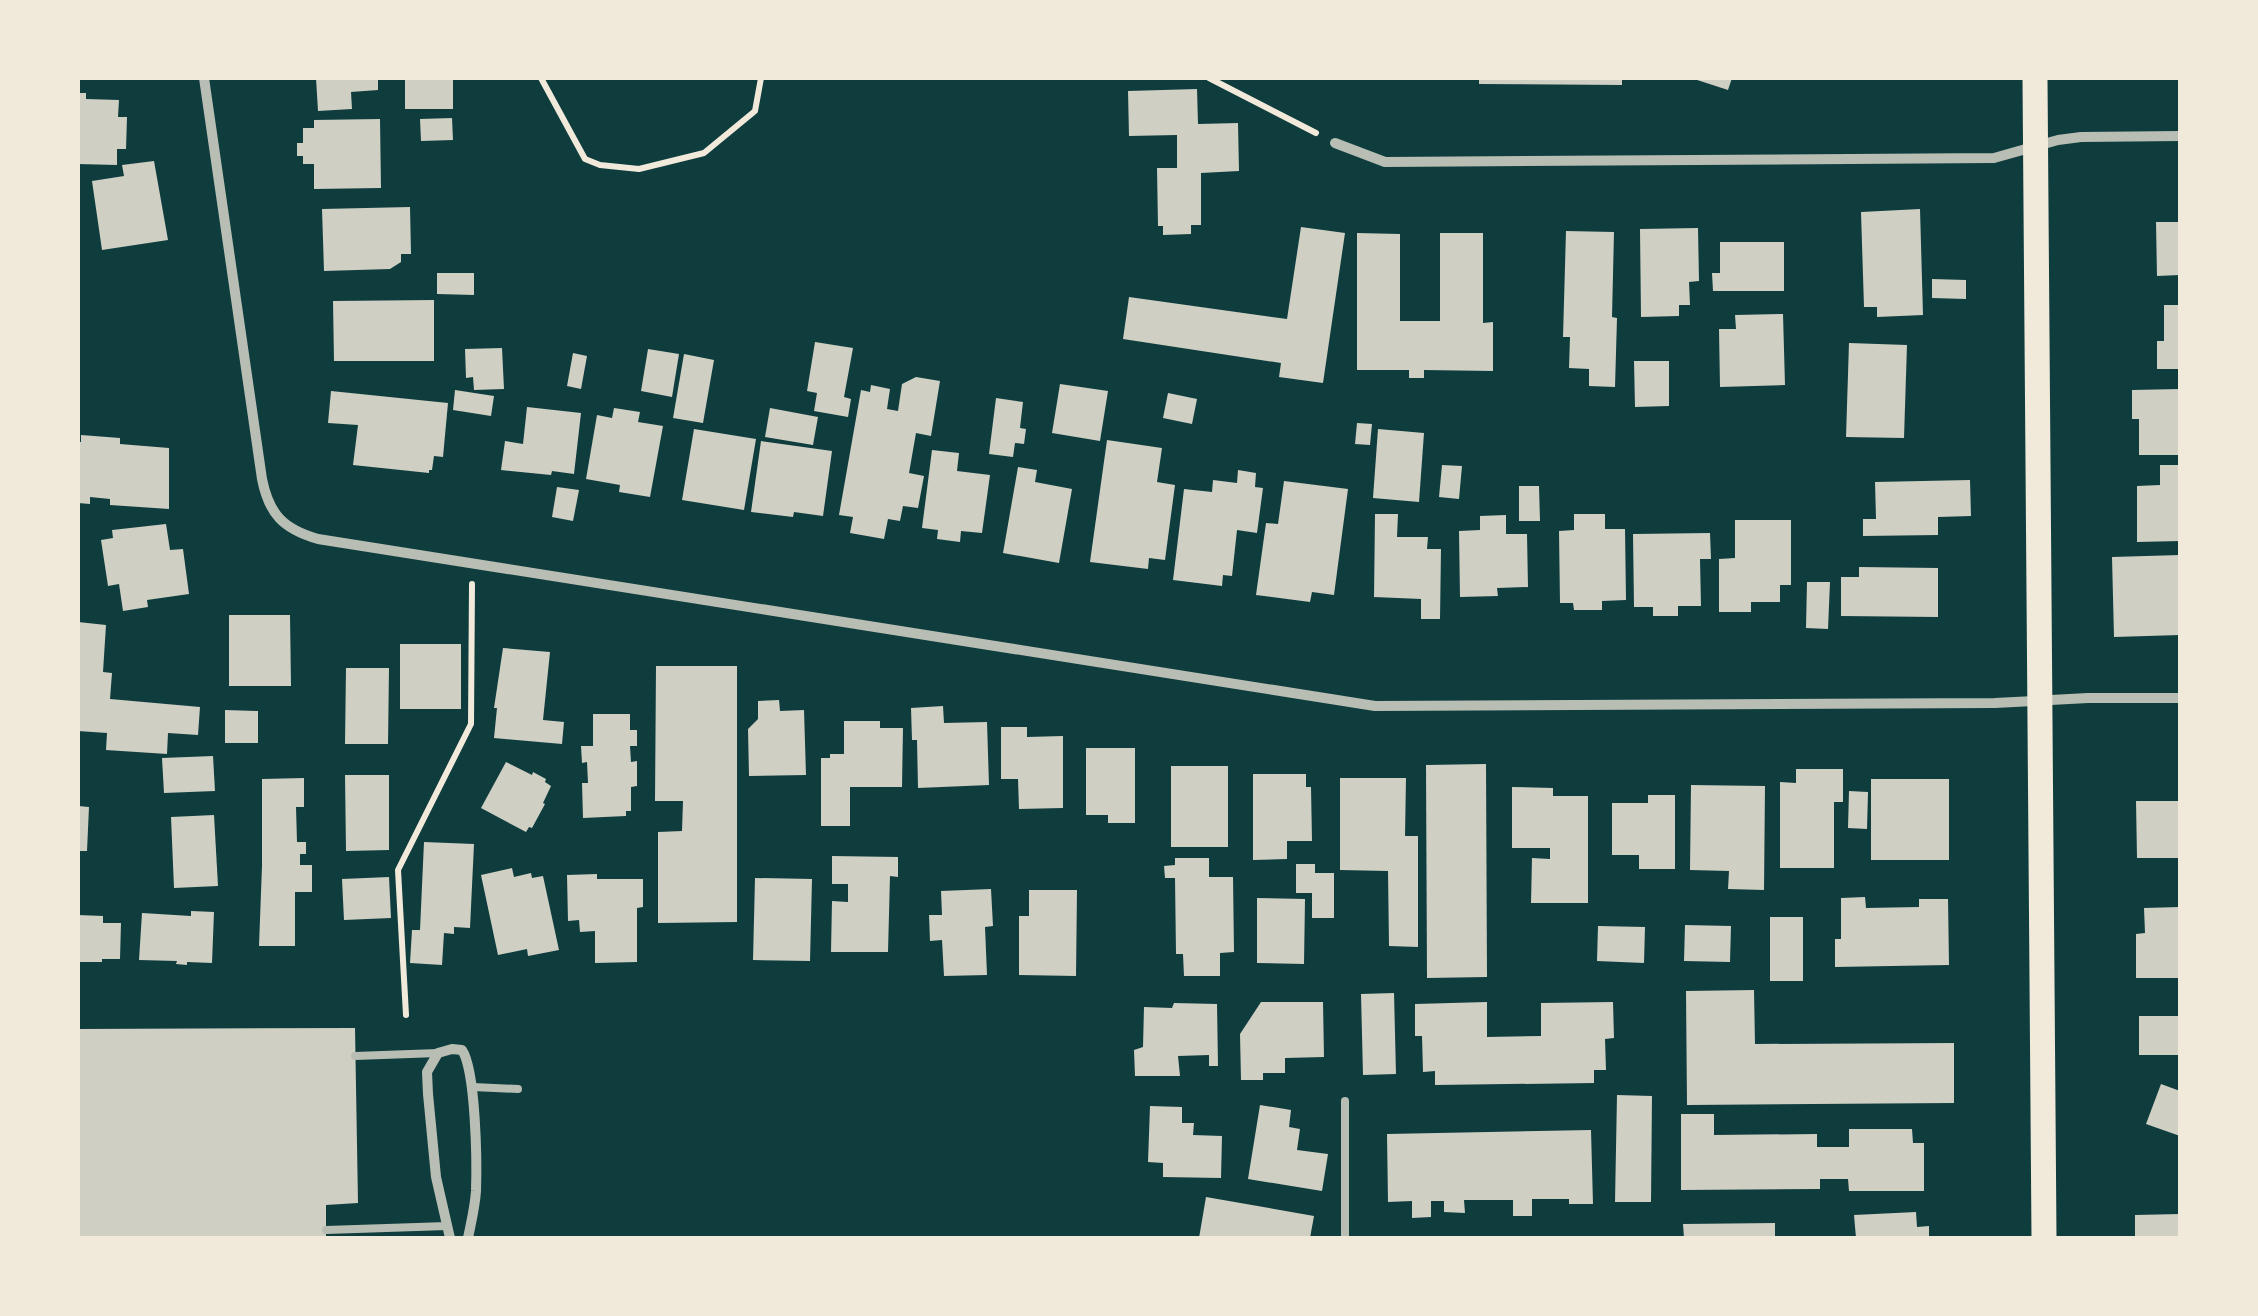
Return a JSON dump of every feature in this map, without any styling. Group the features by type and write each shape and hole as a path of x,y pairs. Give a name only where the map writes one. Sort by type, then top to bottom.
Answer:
{"main road":[{"path":"2035,78 2044,1238"}],"street":[{"path":"204,78 262,479 267,502 279,519 298,533 1375,706 2180,698"},
{"path":"1335,143 1385,162 1994,158 2081,136 2180,136"},
{"path":"450,1238 436,1177 427,1072 438,1053 462,1050 468,1059 472,1087 476,1191 468,1238"}],"lane":[{"path":"355,1056 438,1053"},
{"path":"472,1087 518,1089"},
{"path":"1345,1101 1345,1238"},
{"path":"326,1230 447,1226"}],"path":[{"path":"541,78 585,159 600,165 638,169 704,153 755,111 761,78"},
{"path":"1209,78 1335,143"},
{"path":"406,1015 398,870 471,724 472,563"}],"building":[{"path":"316,78 378,78 378,90 351,92 352,109 318,111"},
{"path":"405,78 453,78 453,109 405,109"},
{"path":"1479,78 1622,78 1622,85 1479,84"},
{"path":"1691,78 1732,78 1728,90"},
{"path":"1197,89 1198,124 1238,123 1239,171 1201,173 1201,225 1191,225 1191,234 1163,235 1163,226 1158,226 1157,168 1177,168 1177,135 1129,136 1128,91"},
{"path":"78,93 86,93 86,99 119,100 118,117 127,117 126,149 117,149 117,165 78,164"},
{"path":"452,118 453,140 421,141 420,119"},
{"path":"380,119 381,188 314,189 314,164 303,164 303,156 297,156 297,143 303,143 303,128 314,128 314,120"},
{"path":"154,161 168,240 102,250 92,181 124,176 122,165"},
{"path":"410,207 411,254 401,254 401,262 390,269 324,271 322,209"},
{"path":"1920,209 1923,315 1877,317 1877,307 1864,307 1861,212"},
{"path":"2156,222 2180,222 2180,275 2157,276"},
{"path":"1301,227 1345,233 1323,383 1279,377 1281,363 1123,339 1129,297 1287,319"},
{"path":"1698,228 1699,281 1689,282 1690,305 1679,305 1679,316 1641,317 1640,229"},
{"path":"1566,231 1614,232 1615,387 1589,386 1589,369 1569,368 1570,337 1563,337"},
{"path":"1357,233 1400,234 1400,321 1440,321 1440,233 1483,233 1483,323 1493,322 1493,371 1424,370 1424,378 1409,378 1409,370 1357,370"},
{"path":"1720,242 1784,242 1784,291 1713,291 1712,273 1720,273"},
{"path":"437,273 474,273 474,295 437,294"},
{"path":"1932,279 1966,280 1966,299 1932,298"},
{"path":"434,300 434,361 334,361 333,301"},
{"path":"2164,305 2180,305 2180,369 2157,369 2157,341 2164,341"},
{"path":"1783,314 1785,385 1720,387 1719,329 1736,329 1735,315"},
{"path":"815,342 853,348 844,397 851,399 848,417 814,411 817,393 807,391"},
{"path":"1849,343 1907,345 1904,438 1846,437"},
{"path":"502,348 504,389 474,390 473,377 466,378 465,349"},
{"path":"648,349 679,354 672,397 641,391"},
{"path":"573,353 587,356 581,389 567,386"},
{"path":"684,354 714,360 703,423 673,418"},
{"path":"1634,361 1669,361 1669,406 1635,407"},
{"path":"916,377 940,381 931,436 916,433 909,473 924,476 918,508 903,506 900,521 888,519 884,539 850,533 853,517 839,515 861,390 870,392 871,385 890,389 887,409 898,411 902,384"},
{"path":"1060,384 1108,391 1100,441 1052,433"},
{"path":"2180,389 2180,455 2139,455 2139,419 2132,419 2132,390"},
{"path":"455,390 494,396 491,416 453,410"},
{"path":"331,391 448,403 443,457 434,456 429,473 353,465 358,425 328,423"},
{"path":"1168,393 1197,399 1192,424 1163,418"},
{"path":"996,398 1023,402 1020,428 1026,429 1024,444 1015,443 1013,457 989,454"},
{"path":"527,407 581,413 574,474 501,470 505,441 523,444"},
{"path":"614,408 640,412 638,422 663,426 650,497 619,492 620,485 586,479 597,415 612,418"},
{"path":"770,408 818,417 813,445 765,437"},
{"path":"1357,423 1372,424 1370,445 1355,444"},
{"path":"694,429 756,439 744,510 682,500"},
{"path":"1378,429 1424,433 1419,502 1373,498"},
{"path":"81,435 120,438 120,444 169,448 169,509 110,505 110,499 90,497 90,504 78,503"},
{"path":"1107,440 1162,448 1157,482 1175,485 1165,560 1149,558 1148,569 1090,562"},
{"path":"761,441 832,451 823,516 751,512"},
{"path":"932,450 959,453 957,471 990,475 982,533 961,531 960,542 937,539 938,530 922,528"},
{"path":"1442,465 1462,466 1459,499 1439,497"},
{"path":"2160,465 2180,465 2180,541 2137,542 2137,486 2160,485"},
{"path":"1018,467 1037,470 1035,482 1072,489 1059,563 1003,553"},
{"path":"1238,470 1256,473 1255,487 1263,488 1257,533 1237,530 1232,576 1223,575 1222,586 1173,580 1184,489 1212,492 1213,480 1237,483"},
{"path":"1970,480 1971,516 1938,517 1938,535 1863,536 1863,519 1876,519 1875,482"},
{"path":"1284,481 1348,489 1334,595 1312,592 1310,602 1256,595 1266,523 1278,524"},
{"path":"1519,486 1539,486 1540,521 1519,521"},
{"path":"557,487 579,490 573,521 552,517"},
{"path":"1375,514 1398,514 1397,537 1428,537 1427,549 1441,549 1440,619 1421,619 1421,599 1374,597"},
{"path":"1574,514 1605,514 1605,529 1625,529 1626,600 1602,601 1602,610 1574,610 1573,603 1560,603 1559,531 1574,530"},
{"path":"1506,515 1506,534 1527,534 1528,587 1497,588 1498,596 1460,597 1459,531 1480,530 1480,516"},
{"path":"1735,520 1791,520 1791,585 1780,585 1780,602 1751,602 1751,612 1719,612 1719,559 1735,558"},
{"path":"166,524 170,550 183,549 189,594 147,600 148,607 123,611 119,584 108,586 101,540 113,538 112,530"},
{"path":"1710,533 1711,559 1700,559 1701,606 1678,606 1678,616 1653,616 1653,607 1634,607 1633,534"},
{"path":"2180,555 2180,635 2114,637 2112,557"},
{"path":"1859,567 1938,568 1938,617 1841,616 1841,577 1859,577"},
{"path":"1807,582 1830,582 1828,629 1806,628"},
{"path":"229,615 290,615 291,686 229,686"},
{"path":"78,622 106,625 103,672 112,673 110,699 200,707 198,735 168,733 167,754 106,750 107,733 78,731"},
{"path":"400,644 461,644 461,709 400,709"},
{"path":"503,648 550,652 543,720 564,722 562,744 494,738"},
{"path":"656,666 737,666 737,922 658,923 658,832 682,831 683,801 655,801"},
{"path":"346,668 389,668 388,744 345,744"},
{"path":"779,700 780,711 804,710 806,775 749,776 748,729 758,719 758,701"},
{"path":"943,706 944,723 987,722 989,785 918,788 917,740 912,740 911,708"},
{"path":"225,710 258,711 258,743 225,743"},
{"path":"593,714 630,714 630,730 637,730 637,746 630,746 631,762 637,761 637,786 631,787 631,811 626,811 626,816 583,818 582,783 588,783 581,746 593,746"},
{"path":"844,721 880,721 880,728 903,728 902,787 850,787 850,826 821,826 821,758 844,754"},
{"path":"1001,727 1027,727 1027,737 1063,736 1063,808 1019,809 1018,779 1001,779"},
{"path":"1086,748 1135,748 1135,823 1108,823 1108,815 1086,815"},
{"path":"213,756 215,791 164,793 162,758"},
{"path":"506,762 532,775 533,772 551,786 532,828 526,832 481,808"},
{"path":"1486,764 1487,977 1427,978 1426,765"},
{"path":"1171,766 1228,766 1228,847 1171,847"},
{"path":"1796,769 1843,769 1843,802 1834,802 1834,868 1780,868 1780,782 1796,783"},
{"path":"1253,774 1306,774 1306,787 1311,787 1312,841 1287,841 1287,859 1253,860"},
{"path":"345,775 389,775 389,850 346,851"},
{"path":"304,778 304,807 296,807 297,842 306,842 306,854 300,854 300,865 312,865 312,892 295,892 295,946 259,946 262,779"},
{"path":"1340,778 1406,778 1405,836 1418,836 1418,947 1389,946 1388,871 1340,870"},
{"path":"1871,779 1949,779 1949,860 1871,860"},
{"path":"1691,785 1765,786 1764,890 1728,889 1729,871 1690,870"},
{"path":"1512,787 1553,788 1553,796 1588,796 1588,903 1531,903 1532,858 1550,859 1550,848 1512,848"},
{"path":"1849,791 1868,792 1867,829 1848,828"},
{"path":"1648,795 1675,795 1675,869 1639,869 1639,855 1612,855 1612,803 1648,803"},
{"path":"2136,801 2180,801 2180,858 2137,858"},
{"path":"78,806 89,807 87,851 78,851"},
{"path":"214,815 218,886 174,888 171,817"},
{"path":"424,842 474,844 470,928 454,927 454,934 444,933 442,965 410,963 412,930 420,930"},
{"path":"832,856 898,857 898,877 890,876 888,952 831,952 832,901 848,902 848,884 832,884"},
{"path":"1175,858 1209,858 1209,877 1233,877 1234,952 1220,953 1220,976 1184,976 1183,954 1176,954 1175,878 1165,878 1164,866 1175,865"},
{"path":"1296,864 1315,864 1315,873 1334,873 1334,918 1312,918 1312,893 1296,893"},
{"path":"512,868 514,877 531,873 532,878 543,876 559,950 528,956 527,949 498,955 481,875"},
{"path":"597,874 597,879 643,879 643,907 637,908 637,962 595,963 595,931 580,932 579,920 568,921 567,875"},
{"path":"389,877 391,918 344,920 342,879"},
{"path":"755,878 812,879 810,961 753,960"},
{"path":"991,889 993,926 985,927 987,975 944,976 942,940 930,941 929,915 942,915 941,891"},
{"path":"1029,890 1077,890 1076,976 1019,975 1019,916 1029,916"},
{"path":"1865,897 1866,908 1919,907 1919,899 1948,899 1949,965 1835,967 1835,939 1841,939 1841,898"},
{"path":"1257,898 1305,899 1304,964 1257,963"},
{"path":"2180,907 2180,978 2136,978 2136,934 2145,933 2144,908"},
{"path":"191,911 214,912 212,963 187,965 139,960 142,913 191,916"},
{"path":"78,915 103,916 103,923 121,923 120,959 78,962"},
{"path":"1770,917 1803,917 1803,981 1770,981"},
{"path":"1685,925 1731,926 1730,962 1684,961"},
{"path":"1598,926 1645,927 1644,963 1597,961"},
{"path":"1754,990 1755,1044 1954,1043 1954,1103 1687,1105 1686,991"},
{"path":"1394,993 1396,1074 1363,1075 1361,994"},
{"path":"1261,1002 1323,1002 1324,1057 1285,1058 1285,1073 1263,1073 1263,1080 1241,1080 1240,1034"},
{"path":"1487,1002 1487,1037 1541,1036 1541,1003 1613,1002 1614,1038 1605,1039 1606,1070 1594,1070 1594,1083 1435,1085 1435,1071 1423,1072 1422,1036 1415,1036 1415,1004"},
{"path":"1174,1003 1217,1004 1218,1066 1209,1066 1209,1055 1178,1056 1180,1076 1135,1076 1134,1050 1143,1047 1144,1007 1172,1008"},
{"path":"2139,1016 2180,1016 2180,1055 2139,1055"},
{"path":"355,1028 358,1203 326,1205 326,1238 78,1238 78,1029"},
{"path":"2161,1084 2180,1091 2180,1136 2146,1124"},
{"path":"1617,1095 1652,1096 1651,1202 1615,1202"},
{"path":"1260,1105 1291,1110 1289,1127 1300,1129 1297,1150 1328,1154 1322,1191 1248,1179"},
{"path":"1150,1106 1182,1107 1182,1123 1194,1123 1193,1135 1222,1136 1221,1178 1163,1177 1163,1163 1148,1162"},
{"path":"1681,1114 1714,1114 1714,1135 1817,1134 1817,1147 1849,1147 1849,1129 1912,1129 1913,1143 1924,1143 1924,1191 1849,1191 1848,1179 1820,1179 1820,1189 1681,1190"},
{"path":"1591,1130 1593,1204 1569,1204 1569,1199 1532,1199 1532,1216 1513,1216 1513,1200 1464,1200 1465,1213 1444,1212 1444,1201 1431,1201 1431,1217 1412,1218 1412,1201 1388,1202 1387,1134"},
{"path":"1206,1197 1314,1216 1310,1238 1199,1238"},
{"path":"1916,1212 1917,1227 1929,1226 1929,1238 1856,1238 1854,1215"},
{"path":"2180,1214 2180,1238 2135,1238 2135,1215"},
{"path":"1775,1223 1775,1238 1684,1238 1683,1224"}]}
